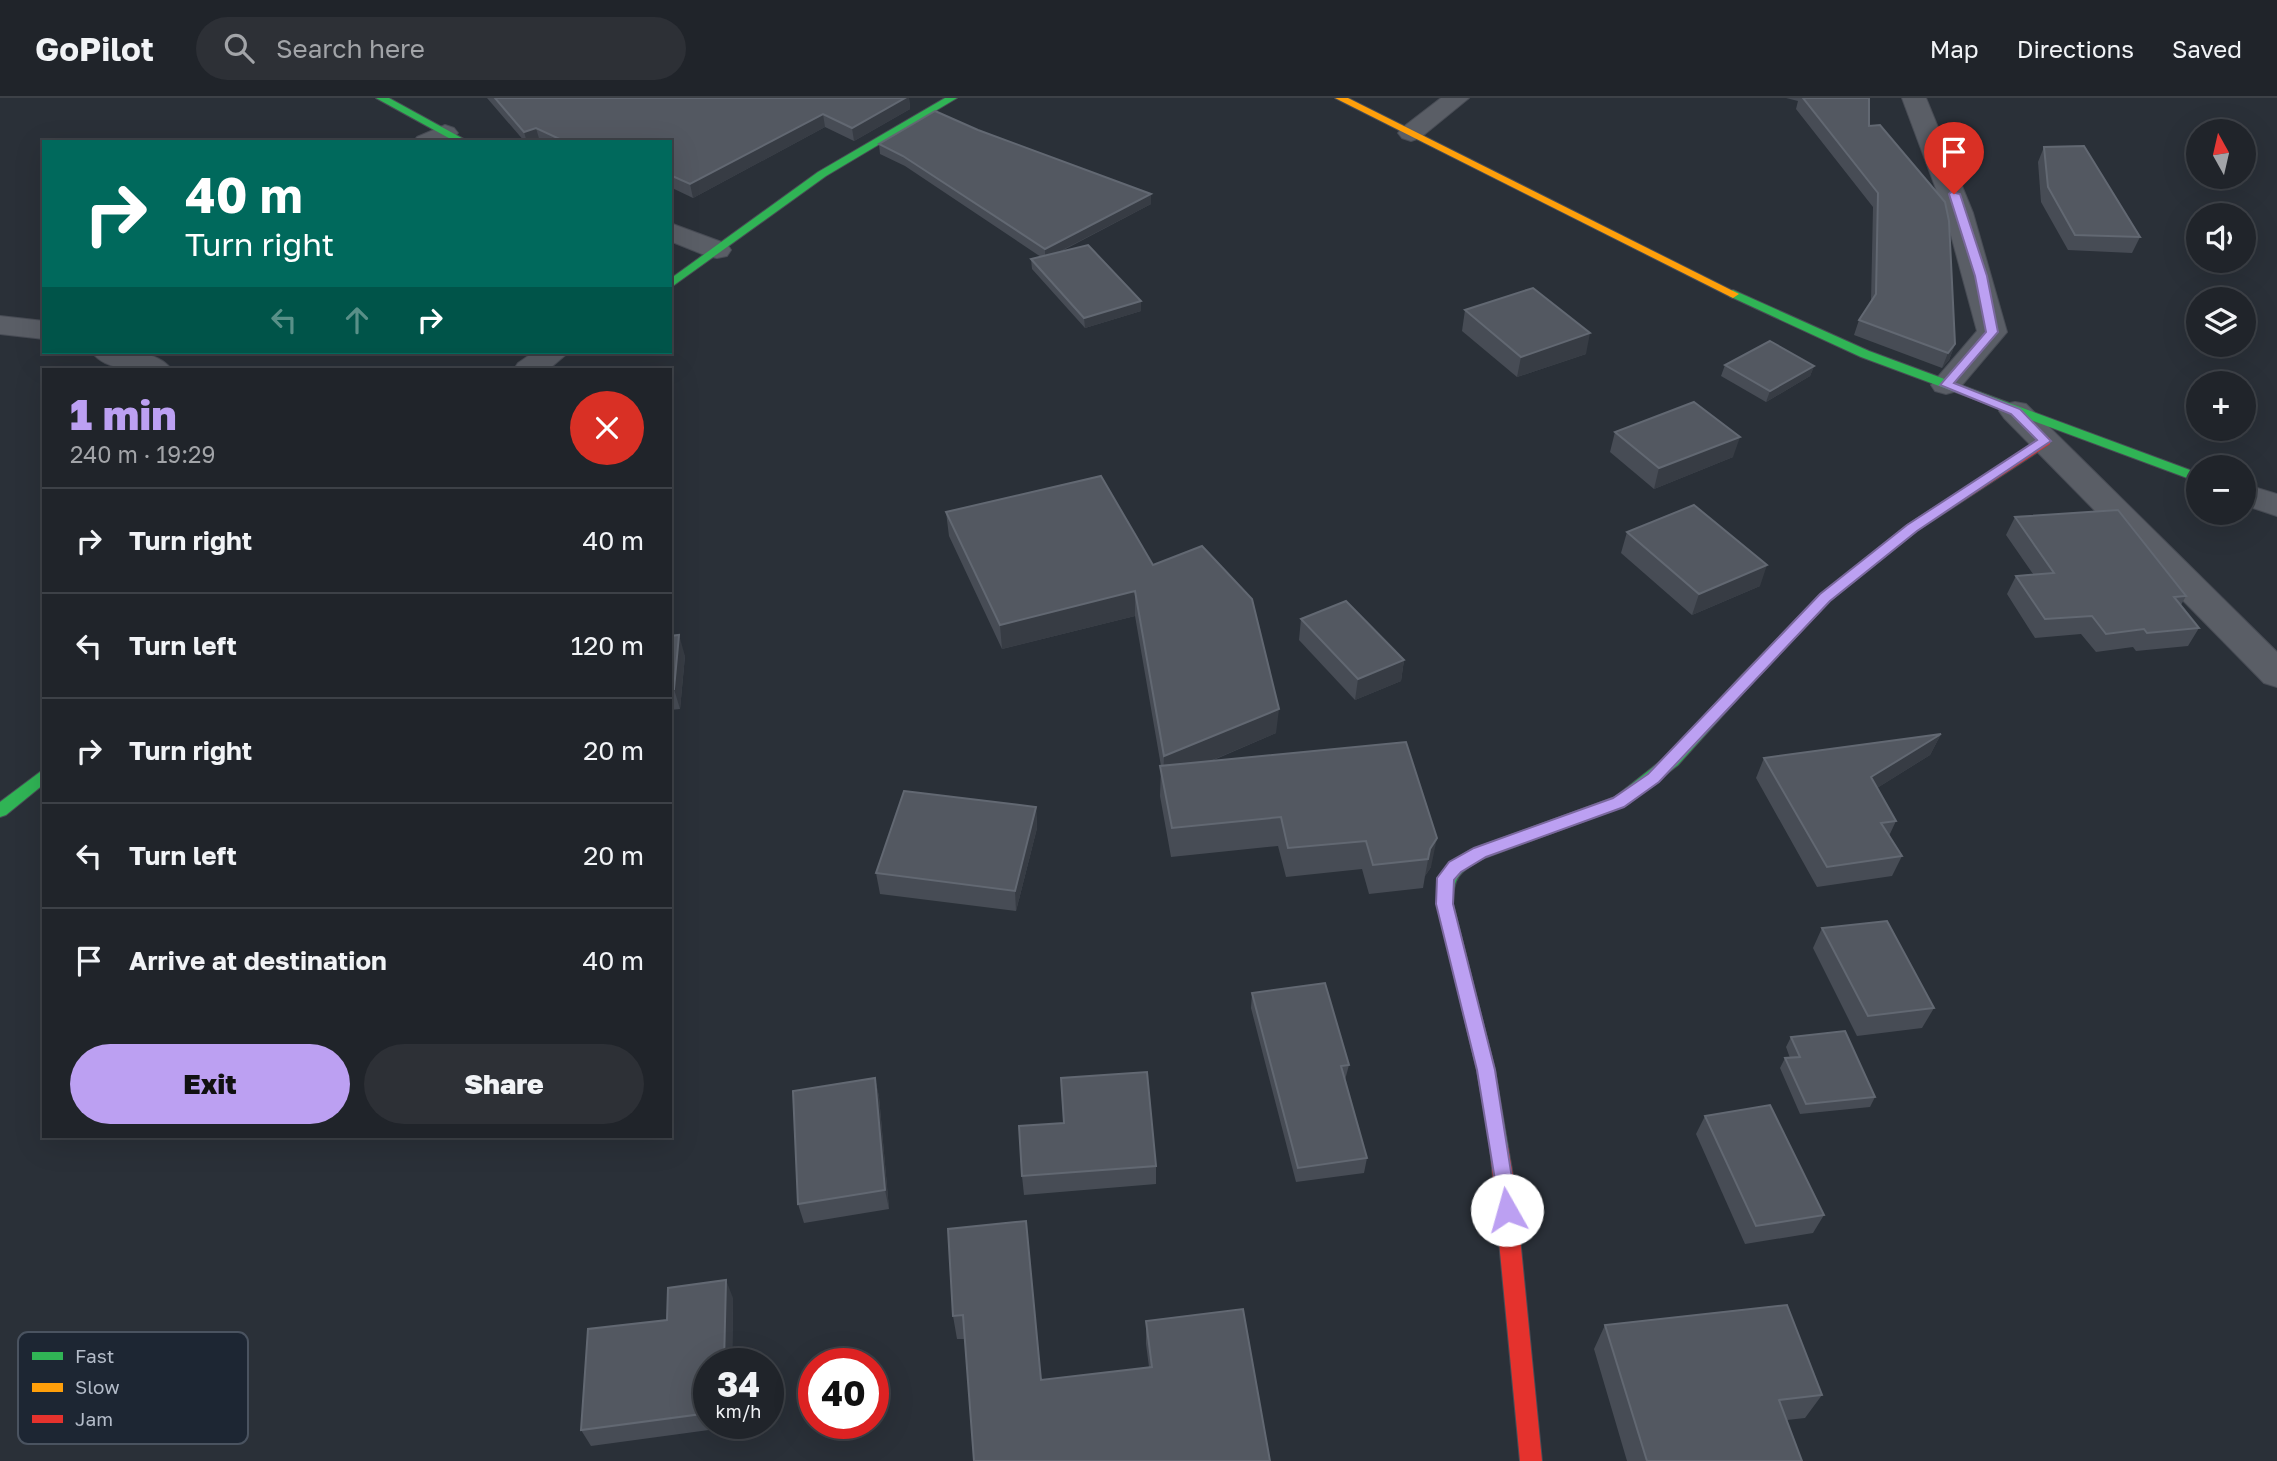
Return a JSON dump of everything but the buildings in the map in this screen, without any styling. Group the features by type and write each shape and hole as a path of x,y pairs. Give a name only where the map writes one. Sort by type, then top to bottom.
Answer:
{"street":[{"path":"381,98 445,139"},
{"path":"672,284 822,174 952,98"},
{"path":"1340,98 1707,282 1866,354 2186,474"},
{"path":"1411,133 1457,98"},
{"path":"1914,98 1954,194 1981,276 1992,332 1946,385"},
{"path":"672,232 717,250"},
{"path":"113,354 153,368"},
{"path":"530,368 551,354"},
{"path":"2015,411 2277,674"},
{"path":"1531,1461 1505,1187 1486,1070 1445,904 1446,878 1455,867 1480,852 1619,802 1653,778 1825,598 1912,528 2045,441"},
{"path":"2256,498 2277,506"},
{"path":"0,811 42,777"}],"traffic: fast":[{"path":"381,98 460,140"},
{"path":"672,284 822,174 952,98"},
{"path":"1733,294 1865,354 2186,474"},
{"path":"1499,1147 1486,1070 1445,904 1447,878 1458,866 1476,854 1621,801 1672,760 1747,679"},
{"path":"0,811 42,777"}],"traffic: slow":[{"path":"1340,98 1733,294"}],"traffic: jam":[{"path":"1747,679 1825,598 1912,528 2045,441"},
{"path":"1499,1147 1531,1461"}],"route":[{"path":"1507,1210 1486,1070 1445,904 1446,878 1455,867 1480,852 1619,802 1653,778 1825,598 1912,528 2045,441 2015,411 1946,385 1992,332 1981,276 1954,194"}]}
